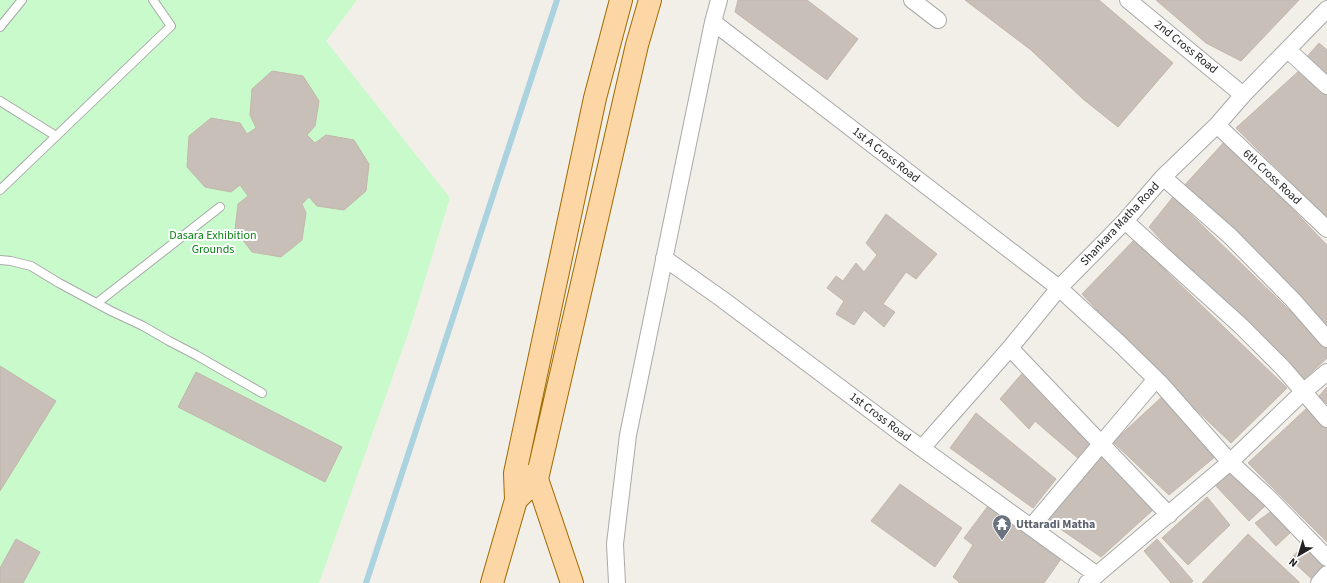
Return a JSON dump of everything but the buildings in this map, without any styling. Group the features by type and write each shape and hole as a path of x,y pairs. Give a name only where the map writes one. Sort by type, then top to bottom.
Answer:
{"main road":[{"path":"492,583 516,500 515,473 595,98 621,0"},
{"path":"572,583 537,479 637,45 650,0"},
{"path":"515,473 537,479"},
{"path":"516,500 537,479"}],"street":[{"path":"617,583 615,544 628,435 713,22 719,0"},
{"path":"912,0 938,20"},
{"name":"2nd Cross Road","path":"1128,0 1244,95"},
{"name":"Shankara Matha Road","path":"922,448 1010,348 1059,288 1125,221 1163,177 1217,124 1327,9"},
{"name":"1st A Cross Road","path":"713,22 1059,288 1156,379 1230,462 1270,499 1327,558"},
{"path":"1288,50 1327,86"},
{"name":"6th Cross Road","path":"1217,124 1327,229"},
{"path":"1163,177 1230,236 1293,300 1327,339"},
{"path":"1125,221 1240,326 1283,368 1327,419"},
{"name":"1st Cross Road","path":"664,258 722,299 1031,527 1092,579"},
{"path":"1010,348 1169,515"},
{"path":"1092,579 1230,462 1303,392 1327,372"},
{"path":"1031,527 1156,379"},
{"path":"1319,583 1327,574"}],"lane":[{"path":"0,26 22,0"},
{"path":"0,190 171,26 153,0"},
{"path":"0,101 56,136"},
{"path":"97,304 220,208"},
{"path":"0,260 31,266 59,284 143,326 262,393"}],"green space":[{"name":"Dasara Exhibition Grounds","path":"0,0 357,0 326,41 450,198 410,328 319,583 0,583"}],"waterway":[{"path":"366,583 557,0"}],"place":[{"name":"Uttaradi Matha","path":"1002,541"}]}
